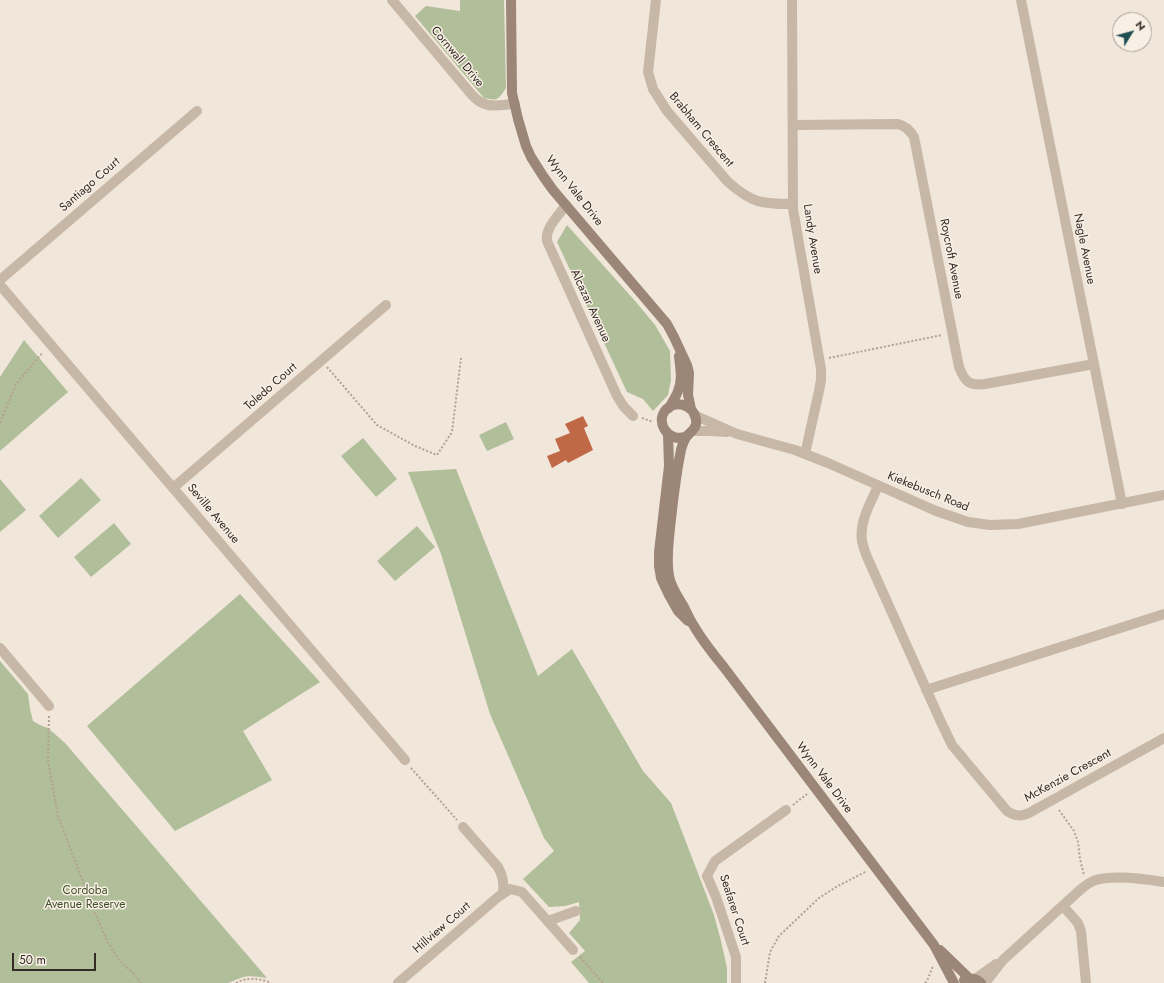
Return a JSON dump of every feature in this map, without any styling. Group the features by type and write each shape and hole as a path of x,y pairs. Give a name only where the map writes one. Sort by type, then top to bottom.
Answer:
{"main road":[{"name":"Wynn Vale Drive","path":"511,0 512,87 518,119 526,146 543,176 566,205 663,318 687,365 689,373 688,395 692,412"},
{"name":"Wynn Vale Drive","path":"669,408 680,386 681,374 679,348"},
{"path":"681,404 692,412 696,424 690,433 681,438 670,436 665,429 662,419 663,415 669,408 674,405 681,404"},
{"name":"Wynn Vale Drive","path":"665,429 669,466 659,552 659,566 661,578 678,611 694,626"},
{"name":"Wynn Vale Drive","path":"690,433 682,446 678,468 670,527 668,560 670,580 694,626 936,949 954,983"},
{"name":"Wynn Vale Drive","path":"936,949 975,980"},
{"path":"959,983 965,979 975,980"}],"street":[{"name":"Cornwall Drive","path":"392,0 479,102 487,106 515,104"},
{"name":"Brabham Crescent","path":"656,0 648,72 653,89 667,111 722,176 738,191 763,203 793,204"},
{"name":"Landy Avenue","path":"792,0 793,204 796,232 820,360 821,380 805,454"},
{"name":"Nagle Avenue","path":"1021,0 1122,504"},
{"name":"Santiago Court","path":"0,280 197,111"},
{"name":"Roycroft Avenue","path":"793,125 898,124 903,125 911,131 914,137 959,368 963,378 968,382 976,385 1094,364"},
{"name":"Alcazar Avenue","path":"566,205 547,232 547,241 617,396 624,407 633,416"},
{"name":"Seville Avenue","path":"0,285 405,760"},
{"name":"Toledo Court","path":"173,488 386,305"},
{"name":"Kiekebusch Road","path":"692,412 737,434"},
{"name":"Kiekebusch Road","path":"690,433 710,431 737,434 795,450 936,511 968,522 990,525 1018,524 1164,495"},
{"name":"McKenzie Crescent","path":"878,486 863,522 861,532 867,557 952,745 1007,811 1012,815 1017,816 1029,814 1164,738"},
{"path":"926,690 1164,614"},
{"path":"0,648 49,706"},
{"name":"Seafarer Court","path":"736,983 736,958 716,897 707,876 715,861 786,810"},
{"path":"463,828 498,867 504,881 503,894"},
{"path":"975,980 1003,960 1084,886 1094,881 1103,879 1144,879 1164,882"},
{"path":"503,894 510,890 522,892 573,950"},
{"name":"Hillview Court","path":"398,983 503,894"},
{"path":"1063,906 1078,923 1081,931 1086,983"},
{"path":"548,921 576,911"},
{"path":"985,983 1003,960"}],"path":[{"path":"820,360 952,334"},
{"path":"0,423 16,384 50,343"},
{"path":"321,360 377,425 415,446 437,455 452,432 461,358"},
{"path":"633,416 665,429"},
{"path":"49,706 48,760 58,816 107,941 119,960 142,983"},
{"path":"405,760 463,828"},
{"path":"786,810 816,789"},
{"path":"1059,810 1074,831 1078,842 1085,879"},
{"path":"765,983 770,952 779,936 819,898 836,887 875,867"},
{"path":"925,983 927,981 936,949"},
{"path":"573,950 603,983"},
{"path":"236,983 242,980 254,979 271,983"}],"green space":[{"path":"460,0 504,0 506,88 497,99 484,98 415,16 426,6 460,11"},
{"path":"567,225 655,325 670,351 671,380 668,395 653,411 643,399 627,392 557,242"},
{"path":"24,340 68,392 0,451 0,377"},
{"path":"506,422 514,439 487,451 479,435"},
{"path":"363,438 397,479 376,497 341,456"},
{"path":"456,469 538,676 572,649 643,771 671,803 714,915 727,968 727,983 589,983 571,962 585,951 569,933 580,920 579,902 565,906 549,907 523,879 554,851 544,838 490,714 441,554 408,472"},
{"path":"81,478 101,500 58,538 39,516"},
{"path":"0,479 26,510 0,532"},
{"path":"114,523 131,544 91,577 74,557"},
{"path":"417,526 435,547 395,581 377,561"},
{"path":"240,594 320,682 243,731 272,780 175,831 87,726"},
{"name":"Cordoba Avenue Reserve","path":"0,661 28,694 33,721 48,728 65,743 267,978 247,976 228,983 0,983"}],"building":[{"path":"583,416 588,426 584,428 593,450 568,463 566,460 552,468 547,456 560,451 555,439 570,433 565,424"}]}
